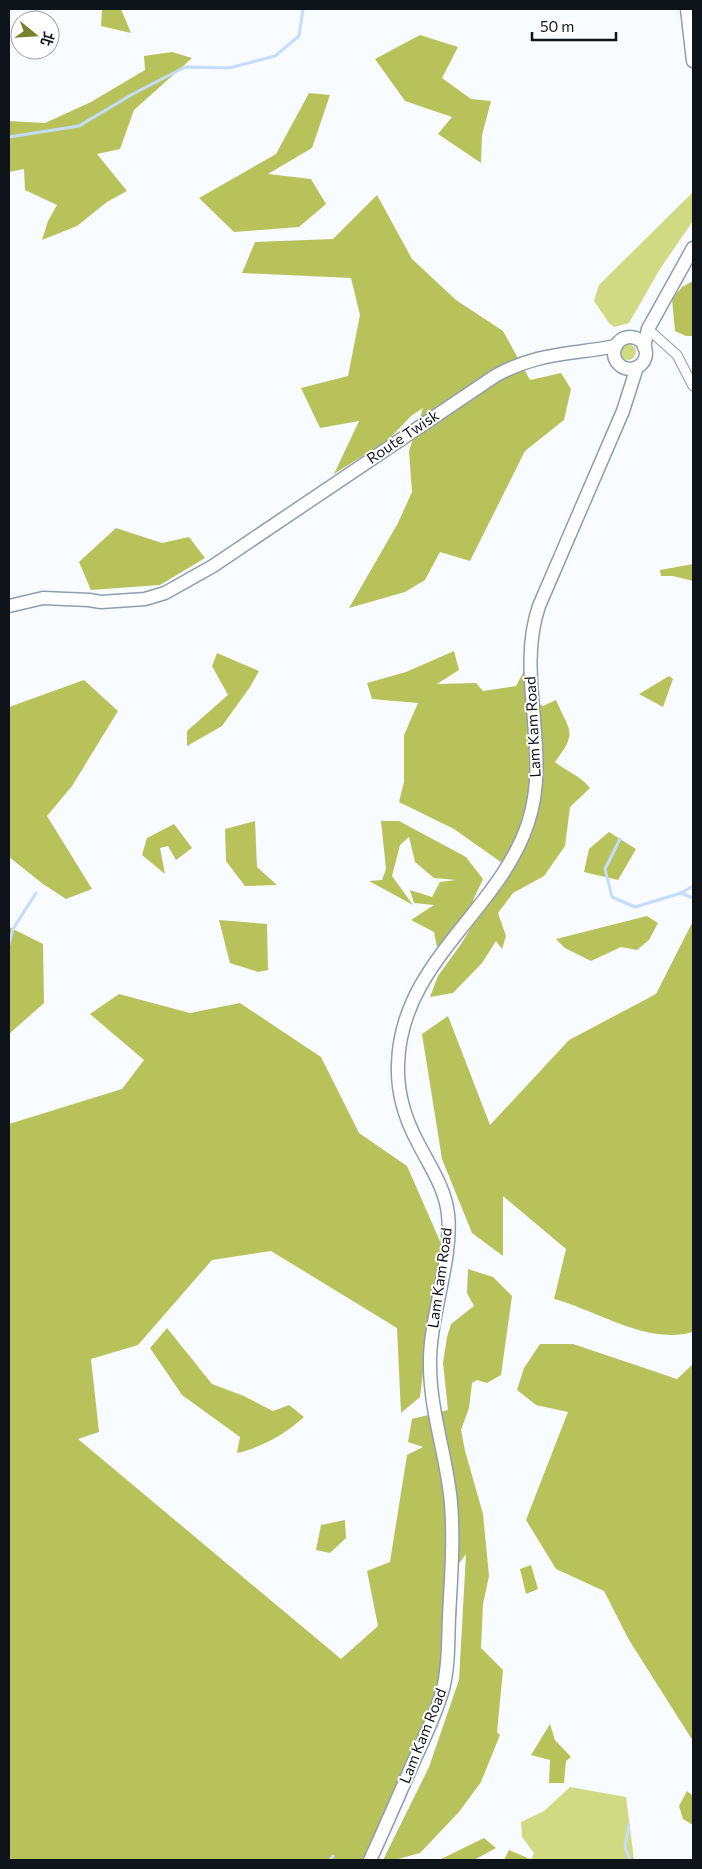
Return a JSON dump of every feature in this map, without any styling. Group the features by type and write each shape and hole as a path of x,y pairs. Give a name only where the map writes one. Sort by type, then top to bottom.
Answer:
{"main road":[{"path":"686,9 693,61"},
{"path":"640,343 624,339 615,351 620,366 633,368 644,359 640,343 693,248"},
{"name":"Route Twisk","path":"9,606 43,598 108,602 155,596 173,589 495,376 517,364 534,358 596,350 615,351"},
{"name":"Lam Kam Road","path":"370,1860 427,1732 443,1688 447,1661 452,1549 450,1496 430,1370 432,1330 448,1234 448,1211 439,1181 411,1130 402,1102 398,1075 400,1039 410,1004 423,980 503,872 526,829 534,798 536,771 530,662 532,631 539,606 623,411 633,368"}],"street":[{"path":"648,329 676,354 693,386"}],"green space":[{"path":"102,9 121,9 131,33 101,26"},
{"path":"420,35 458,47 442,78 471,99 491,101 482,135 481,163 438,134 452,117 405,101 375,59"},
{"path":"172,52 192,58 134,110 120,149 97,154 127,191 107,202 77,226 42,240 48,221 57,205 25,190 24,169 9,172 9,121 45,123 91,102 145,70 144,56"},
{"path":"309,93 330,95 312,148 268,174 311,179 326,204 299,227 234,232 199,198 276,154"},
{"path":"693,192 693,221 660,269 629,323 614,327 609,323 594,301 599,285"},
{"path":"377,195 412,259 456,300 503,331 530,380 561,373 571,389 564,420 525,451 470,561 440,552 425,580 405,592 349,608 398,523 412,492 409,451 423,408 411,416 389,439 334,474 359,421 320,428 301,388 348,376 360,315 351,278 242,273 255,242 333,239"},
{"path":"693,281 693,336 686,336 675,331 672,299 682,287"},
{"path":"628,344 634,346 636,352 634,358 628,360 622,358 620,352 622,346"},
{"path":"116,528 162,543 189,537 205,558 160,585 91,590 79,562"},
{"path":"693,564 693,581 673,576 661,576 660,570"},
{"path":"454,651 459,670 437,684 476,683 483,691 516,686 524,671 523,665 527,663 528,697 543,706 556,700 568,726 569,737 567,744 555,762 590,788 570,807 565,846 544,876 513,893 498,913 506,936 502,949 496,941 482,963 453,993 430,997 438,976 461,944 492,894 502,888 512,870 454,829 399,802 404,782 404,735 418,703 372,699 367,683 406,672"},
{"path":"217,653 259,671 222,726 187,746 187,731 228,695 212,666"},
{"path":"669,676 673,679 663,707 639,694"},
{"path":"84,680 118,711 72,786 47,816 92,889 66,899 43,884 9,857 9,707"},
{"path":"255,821 257,867 277,885 245,886 226,861 225,829"},
{"path":"381,821 399,821 466,857 483,879 474,898 465,927 437,947 434,932 411,920 434,905 414,903 410,890 432,897 440,882 456,880 434,878 415,862 409,837 400,845 392,876 413,905 369,881 382,880 386,869"},
{"path":"174,824 192,848 176,860 168,846 160,848 165,874 142,855 147,838"},
{"path":"609,832 636,849 618,880 584,872 589,849"},
{"path":"647,916 658,923 649,940 637,950 621,947 591,961 565,948 556,939"},
{"path":"219,920 267,924 268,970 258,972 230,963"},
{"path":"692,923 693,1332 675,1335 658,1334 623,1325 554,1299 566,1249 503,1196 503,1256 472,1233 442,1159 422,1034 448,1016 490,1125 569,1040 656,994"},
{"path":"9,927 43,944 44,1003 9,1034"},
{"path":"119,994 190,1013 240,1003 321,1057 359,1133 407,1166 443,1248 430,1316 420,1397 401,1413 397,1328 271,1251 212,1260 138,1345 91,1359 99,1432 78,1439 341,1659 378,1626 367,1571 390,1562 407,1455 423,1447 408,1442 412,1419 448,1410 443,1363 451,1324 474,1306 467,1293 468,1269 493,1277 512,1296 501,1375 487,1383 477,1380 472,1383 469,1408 461,1430 483,1514 489,1576 483,1604 481,1648 503,1670 497,1732 500,1735 481,1782 459,1812 420,1853 395,1860 383,1860 429,1767 459,1680 466,1554 455,1569 457,1613 437,1702 366,1860 9,1860 9,1124 122,1089 144,1060 90,1014"},
{"path":"167,1328 212,1384 244,1396 273,1411 289,1405 304,1417 273,1439 237,1453 240,1437 182,1395 150,1348"},
{"path":"540,1344 573,1344 677,1379 693,1364 693,1741 629,1640 604,1591 556,1569 526,1520 568,1412 536,1405 517,1390 524,1368"},
{"path":"345,1520 346,1538 330,1553 316,1550 321,1525"},
{"path":"531,1565 538,1589 526,1594 520,1569"},
{"path":"550,1724 555,1740 571,1757 566,1761 564,1783 549,1783 550,1760 531,1755"},
{"path":"570,1787 626,1797 634,1860 531,1860 534,1853 522,1837 521,1822 544,1811"},
{"path":"687,1791 693,1796 693,1825 683,1819 679,1806"},
{"path":"484,1838 496,1848 474,1860 439,1860"},
{"path":"509,1850 530,1859 504,1860"}],"waterway":[{"path":"9,137 79,126 131,95 185,67 229,68 275,56 299,36 303,9"},
{"path":"620,839 605,869 612,897 635,907 681,893 693,886"},
{"path":"9,945 13,929 36,893"},
{"path":"681,893 693,898"},
{"path":"629,1825 625,1847 630,1860"},
{"path":"330,1860 333,1856"}]}
